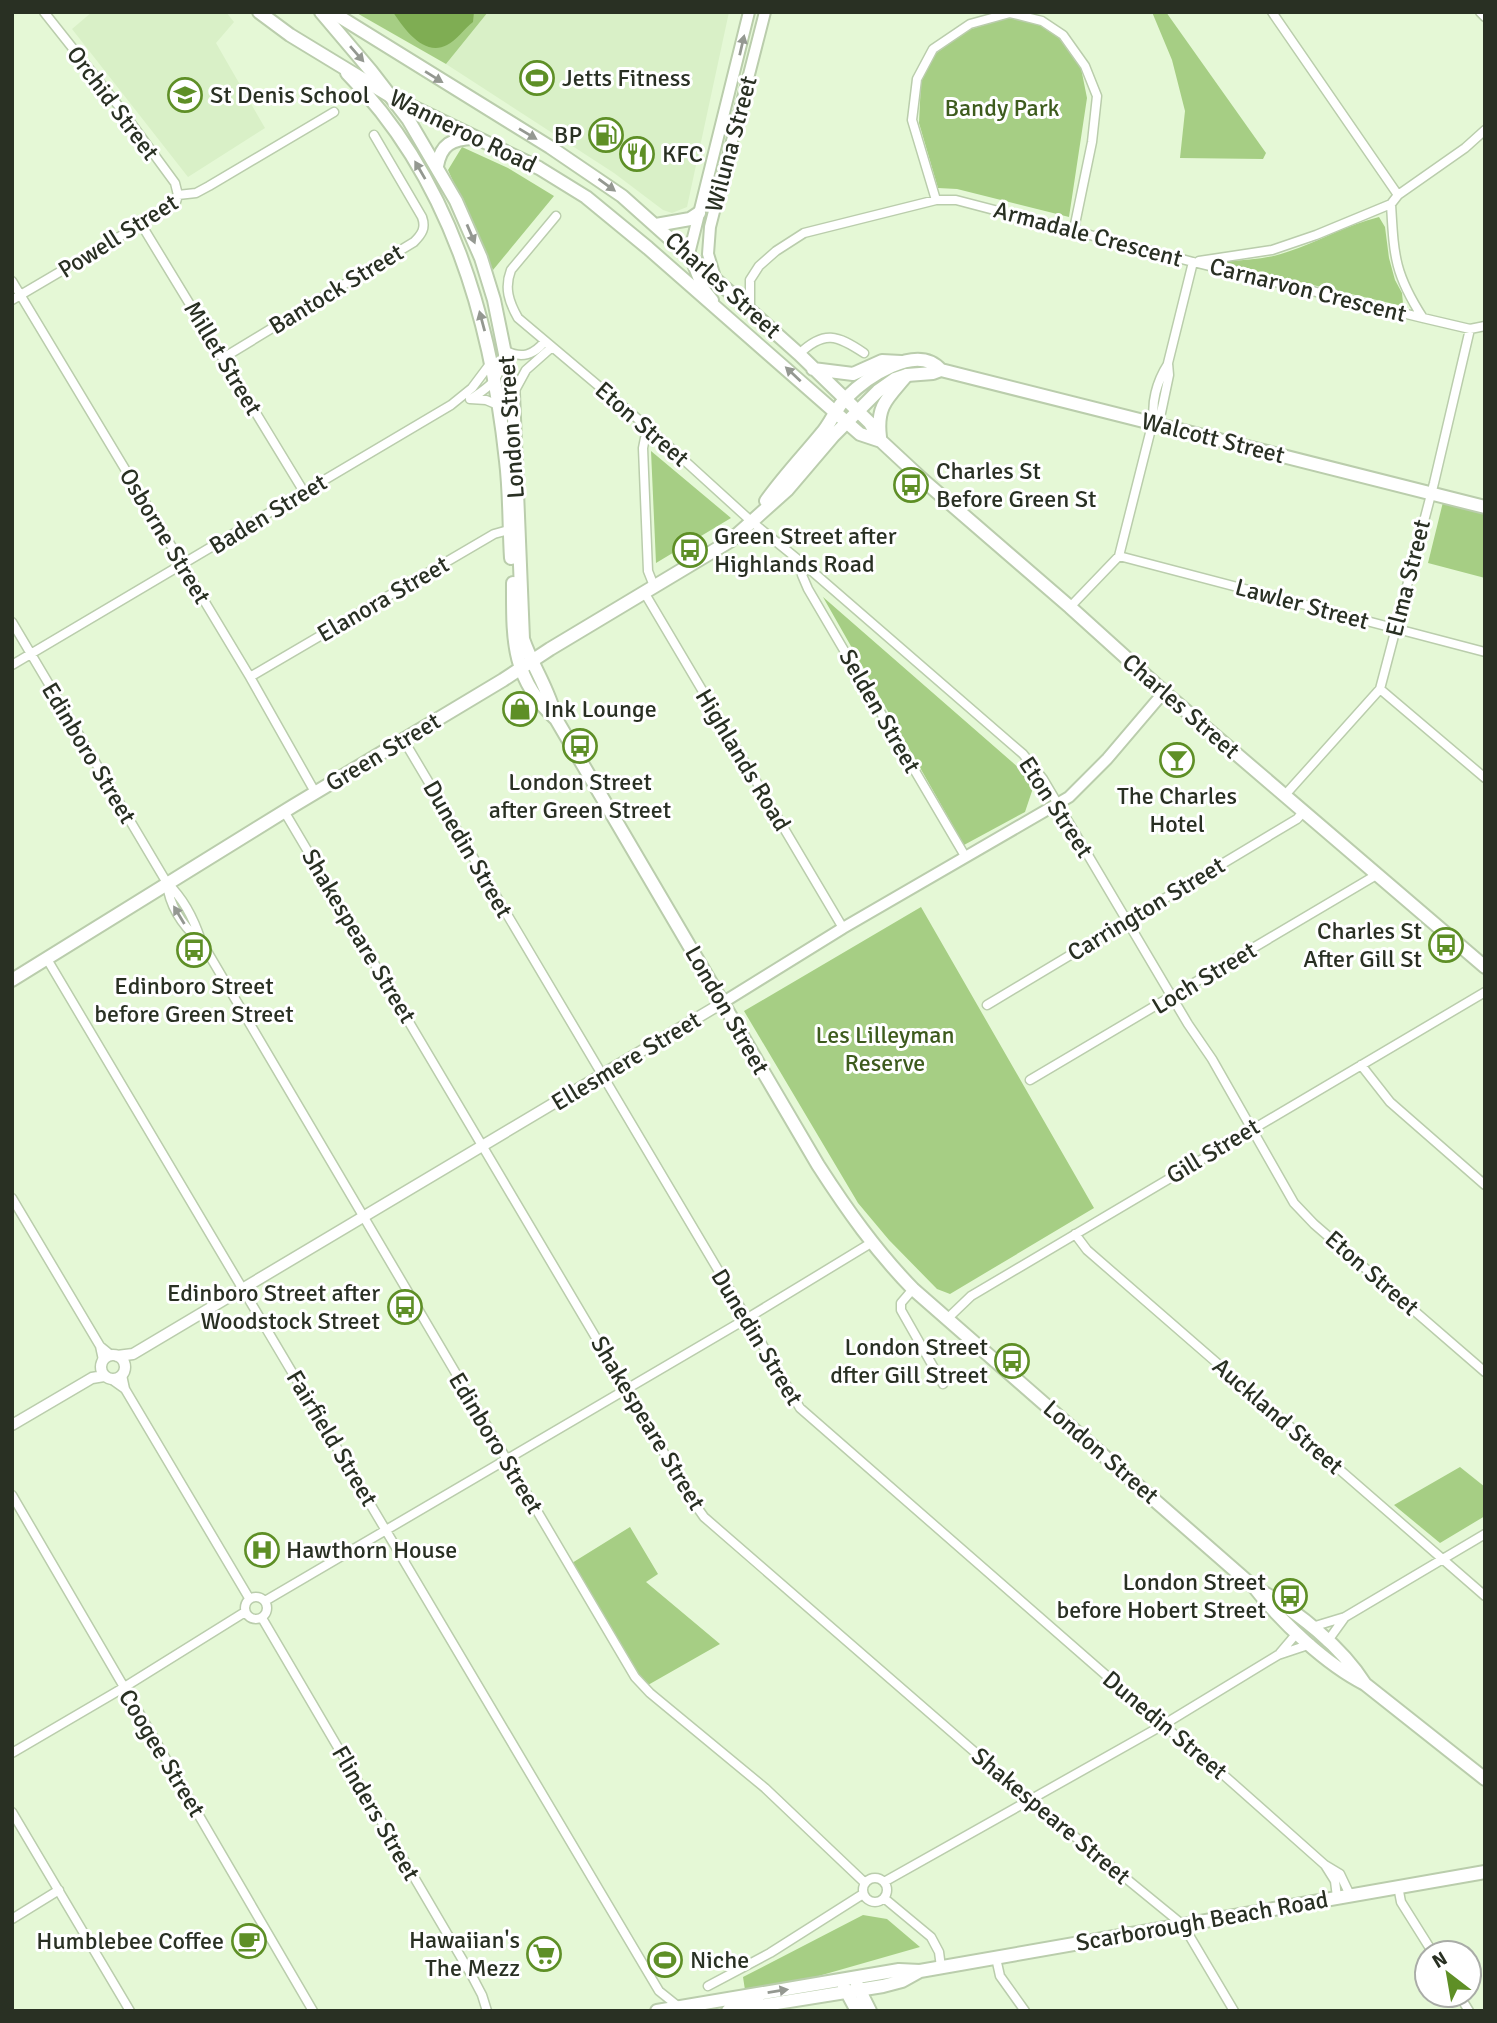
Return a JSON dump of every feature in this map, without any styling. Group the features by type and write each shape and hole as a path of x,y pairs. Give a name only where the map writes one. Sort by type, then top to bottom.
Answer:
{"main road":[{"name":"Wanneroo Road","path":"259,12 344,70 392,97 539,167 596,205"},
{"name":"London Street","path":"321,12 408,119 456,201 481,258 505,347 513,393 513,634 520,670 540,705 556,719"},
{"name":"Wanneroo Road","path":"332,12 550,147"},
{"name":"Wiluna Street","path":"689,254 749,12"},
{"name":"Wiluna Street","path":"715,277 708,254 708,237 765,12"},
{"name":"London Street","path":"344,70 379,107 423,174 451,230 466,268 495,380 507,465 523,639 532,663 551,697 556,719 818,1165 871,1243 913,1289 1255,1588 1273,1612 1297,1633 1345,1674 1365,1684 1485,1779"},
{"path":"730,94 744,98"},
{"path":"437,166 444,145 460,139 477,138"},
{"name":"Charles Street","path":"550,147 622,196 656,225 799,354 870,423 881,441 923,480 1164,692 1485,967"},
{"name":"Charles Street","path":"596,205 724,313 846,423 860,434 881,441"},
{"path":"656,225 690,219 699,213"},
{"path":"689,254 701,285 724,313"},
{"name":"Walcott Street","path":"813,369 853,374 882,361 923,361 935,364 941,370 1485,506"},
{"path":"834,412 877,372 901,362"},
{"name":"Walcott Street","path":"846,423 887,385 907,375 941,370"},
{"path":"881,441 878,420 880,412 907,375"},
{"name":"Green Street","path":"752,522 778,484 825,430 834,412"},
{"name":"Green Street","path":"12,980 315,792 730,541 787,490 846,423"},
{"name":"Ellesmere Street","path":"722,1003 1077,790 1164,692"},
{"name":"London Street","path":"1255,1588 1283,1603 1353,1665 1365,1684"},
{"name":"Scarborough Beach Road","path":"728,2011 850,1985 899,1970 920,1971 1485,1872"},
{"path":"850,1985 857,2011"},
{"path":"850,1985 870,2011"},
{"name":"Scarborough Beach Road","path":"659,2011 850,1985"}],"street":[{"name":"Orchid Street","path":"44,12 175,183 178,195"},
{"path":"936,200 912,120 917,79 933,49 970,24 1010,12 1042,20 1063,35 1085,66 1097,96 1092,142 1074,229"},
{"path":"1272,12 1398,195"},
{"path":"1480,12 1485,17"},
{"name":"Powell Street","path":"12,300 170,207 176,202 178,195 196,193 209,187 334,112"},
{"name":"Armadale Crescent","path":"750,309 750,280 759,266 804,233 936,200 956,200 1193,262 1272,250 1391,204 1398,195 1465,148 1485,130"},
{"name":"Bantock Street","path":"223,358 421,235 425,224 422,217 374,135"},
{"name":"Carnarvon Crescent","path":"1391,204 1392,240 1397,270 1423,318"},
{"name":"Eton Street","path":"556,216 511,270 507,280 510,304 519,318 1023,754 1043,779 1172,997 1212,1059 1294,1203 1314,1224 1485,1371"},
{"name":"Millet Street","path":"141,224 304,492"},
{"path":"1070,607 1119,556 1150,433 1155,424 1152,409 1162,373 1168,363 1193,262"},
{"name":"Carnarvon Crescent","path":"1193,262 1470,329 1485,327"},
{"name":"Osborne Street","path":"12,281 250,677 315,792"},
{"name":"Elma Street","path":"1285,795 1380,689 1470,329"},
{"path":"799,354 817,340 829,337 846,342 864,353"},
{"path":"495,380 500,373 505,347 517,356 528,355 548,344"},
{"path":"513,393 526,370 548,344"},
{"name":"Baden Street","path":"12,665 451,405 472,388 491,361"},
{"name":"Baden Street","path":"471,399 495,380"},
{"name":"Baden Street","path":"451,405 471,399 486,400 498,405"},
{"name":"Highlands Road","path":"652,431 645,438 643,447 649,589 843,928"},
{"name":"Elanora Street","path":"250,677 494,534 513,529"},
{"name":"Lawler Street","path":"1119,556 1485,652"},
{"name":"Selden Street","path":"806,566 802,575 808,589 965,856"},
{"name":"Edinboro Street","path":"12,622 167,883 169,898 187,929 201,941 635,1677 650,1693 765,1788 865,1883"},
{"path":"1380,689 1485,778"},
{"name":"Dunedin Street","path":"403,739 601,1076 807,1417 1325,1864 1340,1874 1350,1895"},
{"name":"Shakespeare Street","path":"284,811 704,1517 1030,1800 1183,1925 1234,2011"},
{"name":"Carrington Street","path":"987,1004 1297,819 1304,811"},
{"name":"Loch Street","path":"1030,1080 1378,874"},
{"name":"Fairfield Street","path":"47,959 659,1991 679,2007"},
{"name":"Gill Street","path":"947,1319 971,1296 1485,992"},
{"name":"Ellesmere Street","path":"108,1366 133,1354 722,1003"},
{"path":"1361,1065 1390,1102 1485,1185"},
{"path":"12,1198 100,1346 108,1366 125,1389 249,1598"},
{"name":"Auckland Street","path":"1075,1234 1087,1250 1485,1596"},
{"path":"265,1601 871,1243"},
{"path":"913,1289 901,1303 901,1310 943,1384"},
{"name":"Ellesmere Street","path":"123,1370 133,1354"},
{"path":"12,1424 122,1360 125,1389"},
{"path":"108,1366 123,1370"},
{"name":"Coogee Street","path":"12,1495 313,2011"},
{"path":"1311,1628 1345,1617 1485,1534"},
{"path":"258,1596 265,1601 267,1610 262,1618 251,1618 245,1612 249,1598 258,1596"},
{"path":"12,1753 245,1612"},
{"path":"1327,1642 1345,1617"},
{"name":"Flinders Street","path":"262,1618 477,1986 487,2011"},
{"path":"1278,1655 1297,1633"},
{"path":"884,1882 1163,1725 1278,1655 1311,1644"},
{"path":"12,1812 130,2011"},
{"name":"Dunedin Street","path":"1325,1864 1335,1881 1337,1897"},
{"path":"876,1878 884,1882 887,1890 884,1898 874,1902 867,1900 863,1894 865,1883 876,1878"},
{"path":"1398,1886 1401,1902 1424,1939"},
{"path":"12,1919 59,1890"},
{"path":"708,1986 769,1953 863,1894"},
{"path":"884,1898 931,1937 939,1952 941,1967"},
{"path":"996,1958 1000,1976 1025,2011"},
{"name":"Fairfield Street","path":"659,1991 659,2011"}],"shaded area":[{"name":"St Denis School","path":"92,12 226,12 234,22 216,43 265,128 188,177 72,29"},
{"path":"393,12 474,12 473,22 450,43 439,48 430,47 416,39"},
{"path":"488,12 729,12 687,207 672,213 663,210 614,173 446,64"}],"green space":[{"path":"355,12 488,12 446,64"},
{"path":"1152,12 1166,12 1266,153 1263,159 1180,158 1185,111 1172,60"},
{"name":"Bandy Park","path":"1007,18 1038,23 1059,38 1081,68 1087,98 1069,217 957,189 938,188 919,123 921,82 935,54 968,30"},
{"path":"462,147 508,168 554,196 493,270 448,170"},
{"path":"1379,217 1385,227 1395,280 1402,293 1403,303 1398,305 1227,265 1227,261 1264,258 1287,252"},
{"path":"651,451 731,518 656,563"},
{"path":"1444,498 1485,509 1485,578 1428,563"},
{"path":"823,597 1035,782 1025,812 964,845"},
{"name":"Les Lilleyman Reserve","path":"921,907 1094,1208 950,1294 937,1289 889,1240 858,1203 744,1011"},
{"path":"1460,1467 1485,1487 1485,1516 1440,1543 1394,1505"},
{"path":"630,1527 658,1574 646,1582 720,1644 648,1685 635,1671 572,1563"},
{"path":"863,1915 887,1919 920,1947 815,1977 745,1990 743,1977"}],"place":[{"name":"Jetts Fitness","path":"537,78"},
{"name":"St Denis School","path":"185,95"},
{"name":"BP","path":"606,135"},
{"name":"KFC","path":"637,154"},
{"name":"Charles St Before Green St","path":"911,485"},
{"name":"Green Street after Highlands Road","path":"690,550"},
{"name":"Ink Lounge","path":"520,709"},
{"name":"London Street after Green Street","path":"580,746"},
{"name":"The Charles Hotel","path":"1177,760"},
{"name":"Charles St After Gill St","path":"1446,945"},
{"name":"Edinboro Street before Green Street","path":"194,950"},
{"name":"Edinboro Street after Woodstock Street","path":"405,1307"},
{"name":"London Street dfter Gill Street","path":"1012,1361"},
{"name":"Hawthorn House","path":"262,1550"},
{"name":"London Street before Hobert Street","path":"1290,1596"},
{"name":"Humblebee Coffee","path":"249,1941"},
{"name":"Hawaiian's The Mezz","path":"544,1954"},
{"name":"Niche","path":"665,1960"}]}
